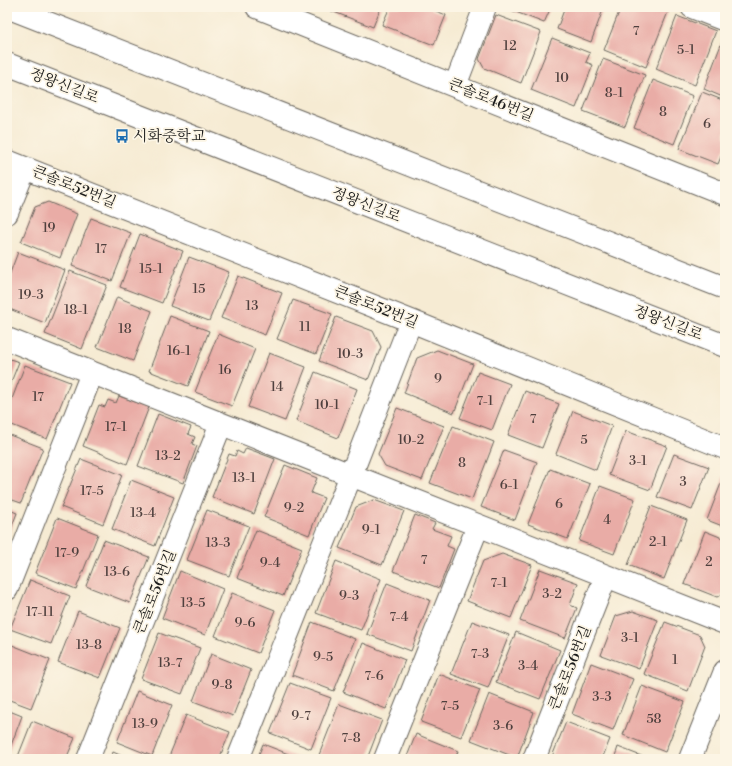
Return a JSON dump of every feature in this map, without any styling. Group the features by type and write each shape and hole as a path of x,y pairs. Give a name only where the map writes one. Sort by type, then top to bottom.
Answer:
{"street":[{"path":"7,7 725,288"},
{"name":"큰솔로46번길","path":"257,7 725,194"},
{"path":"455,86 485,7"},
{"path":"692,7 725,20"},
{"name":"정왕신길로","path":"7,64 725,346"},
{"name":"큰솔로52번길","path":"7,213 16,164 725,448"},
{"path":"238,759 411,321"},
{"path":"7,340 725,623"},
{"path":"7,589 92,373"},
{"name":"큰솔로56번길","path":"88,759 221,424"},
{"path":"385,759 478,526"},
{"name":"큰솔로56번길","path":"534,759 606,576"},
{"path":"690,759 725,671"}],"building":[{"path":"326,7 381,7 373,27 326,9"},
{"path":"390,7 432,7 431,9 446,15 434,45 382,25"},
{"path":"503,7 551,7 544,23"},
{"path":"565,7 604,7 591,42 557,29"},
{"path":"621,7 655,7 668,12 646,67 604,50"},
{"path":"496,15 541,32 521,83 484,68 479,59"},
{"path":"677,16 716,31 695,85 656,69"},
{"path":"725,34 725,98 704,89"},
{"path":"552,38 590,53 586,62 593,65 576,108 531,90"},
{"path":"603,59 645,75 625,127 583,111"},
{"path":"653,80 693,96 674,144 634,128"},
{"path":"702,92 725,101 725,147 718,164 679,149"},
{"path":"48,202 77,214 60,258 21,242 35,207"},
{"path":"91,218 131,233 112,281 72,266"},
{"path":"140,234 183,251 162,303 120,287"},
{"path":"18,252 65,270 45,323 7,308 7,281"},
{"path":"189,257 229,272 209,321 170,306"},
{"path":"70,271 107,285 82,349 45,334"},
{"path":"238,276 282,293 265,335 221,318"},
{"path":"117,297 152,311 133,361 97,347"},
{"path":"293,300 332,314 316,354 277,339"},
{"path":"170,316 209,331 188,386 149,371"},
{"path":"336,317 373,331 381,347 368,380 319,361"},
{"path":"218,334 255,349 232,406 195,392"},
{"path":"437,350 473,364 454,413 404,393 417,358"},
{"path":"269,353 306,367 285,421 248,407"},
{"path":"7,358 19,362 7,392"},
{"path":"25,365 70,382 47,439 7,423 7,412"},
{"path":"315,372 357,389 338,438 296,421"},
{"path":"478,372 510,384 492,430 460,418"},
{"path":"525,391 559,404 542,448 508,435"},
{"path":"119,396 149,407 127,464 83,446 99,405 105,407 108,400 116,403"},
{"path":"397,408 444,426 422,480 385,466 378,454"},
{"path":"573,411 612,426 596,470 556,454"},
{"path":"158,414 191,427 188,434 195,437 192,444 197,446 183,483 138,466"},
{"path":"453,426 494,442 472,499 430,483"},
{"path":"626,431 667,446 650,490 609,475"},
{"path":"7,434 43,448 21,503 7,498"},
{"path":"246,448 275,459 254,514 212,497 229,454 235,456 237,451 243,454"},
{"path":"504,450 537,462 515,520 481,507"},
{"path":"674,454 709,467 692,510 657,497"},
{"path":"81,459 122,475 103,524 61,507"},
{"path":"285,465 317,478 311,493 324,498 309,535 264,517"},
{"path":"550,469 590,484 568,539 528,524"},
{"path":"725,473 725,527 707,520"},
{"path":"131,480 174,497 155,546 112,529"},
{"path":"600,486 635,499 614,554 579,541"},
{"path":"374,500 404,511 382,565 339,548 356,507"},
{"path":"651,506 687,520 664,579 628,565"},
{"path":"7,509 17,513 7,539"},
{"path":"207,510 249,526 229,576 187,560"},
{"path":"415,515 435,523 432,529 451,536 447,546 454,549 439,588 393,571"},
{"path":"57,518 98,534 76,589 35,573"},
{"path":"256,530 302,548 283,596 237,578"},
{"path":"705,531 725,539 725,593 717,597 684,584"},
{"path":"104,540 149,557 130,603 86,586"},
{"path":"502,554 532,565 511,618 467,601 483,561"},
{"path":"336,561 381,579 361,630 316,613"},
{"path":"540,569 578,583 570,605 577,608 565,638 520,621"},
{"path":"180,571 223,589 205,635 162,618"},
{"path":"30,580 70,596 51,644 10,629"},
{"path":"387,583 430,600 411,651 367,634"},
{"path":"232,593 275,610 258,653 215,636"},
{"path":"78,611 120,628 100,678 58,662"},
{"path":"633,611 658,620 639,669 601,655 616,616"},
{"path":"472,621 509,635 488,688 451,674"},
{"path":"312,622 355,639 334,691 292,675"},
{"path":"665,622 700,635 705,646 688,691 644,674"},
{"path":"516,632 560,650 540,699 496,682"},
{"path":"159,633 200,648 182,694 141,679"},
{"path":"7,643 50,660 31,708 7,699"},
{"path":"363,643 405,660 386,709 343,692"},
{"path":"211,654 251,670 233,716 193,701"},
{"path":"591,663 633,679 613,730 572,714"},
{"path":"439,674 480,690 461,737 421,722"},
{"path":"290,683 331,698 311,749 270,733"},
{"path":"642,686 685,702 665,752 623,735"},
{"path":"137,691 172,705 152,756 117,742"},
{"path":"489,694 534,712 517,758 471,740"},
{"path":"339,704 382,720 367,759 329,759 319,755"},
{"path":"7,710 22,716 7,756"},
{"path":"186,715 230,732 219,759 168,759"},
{"path":"32,721 75,738 66,759 17,759"},
{"path":"566,722 610,739 602,759 551,759"},
{"path":"416,734 458,751 455,759 406,759"},
{"path":"263,744 301,759 257,759"},
{"path":"618,747 649,759 614,759"},
{"path":"113,752 129,759 110,759"}],"place":[{"name":"시화중학교","path":"122,136"}]}
